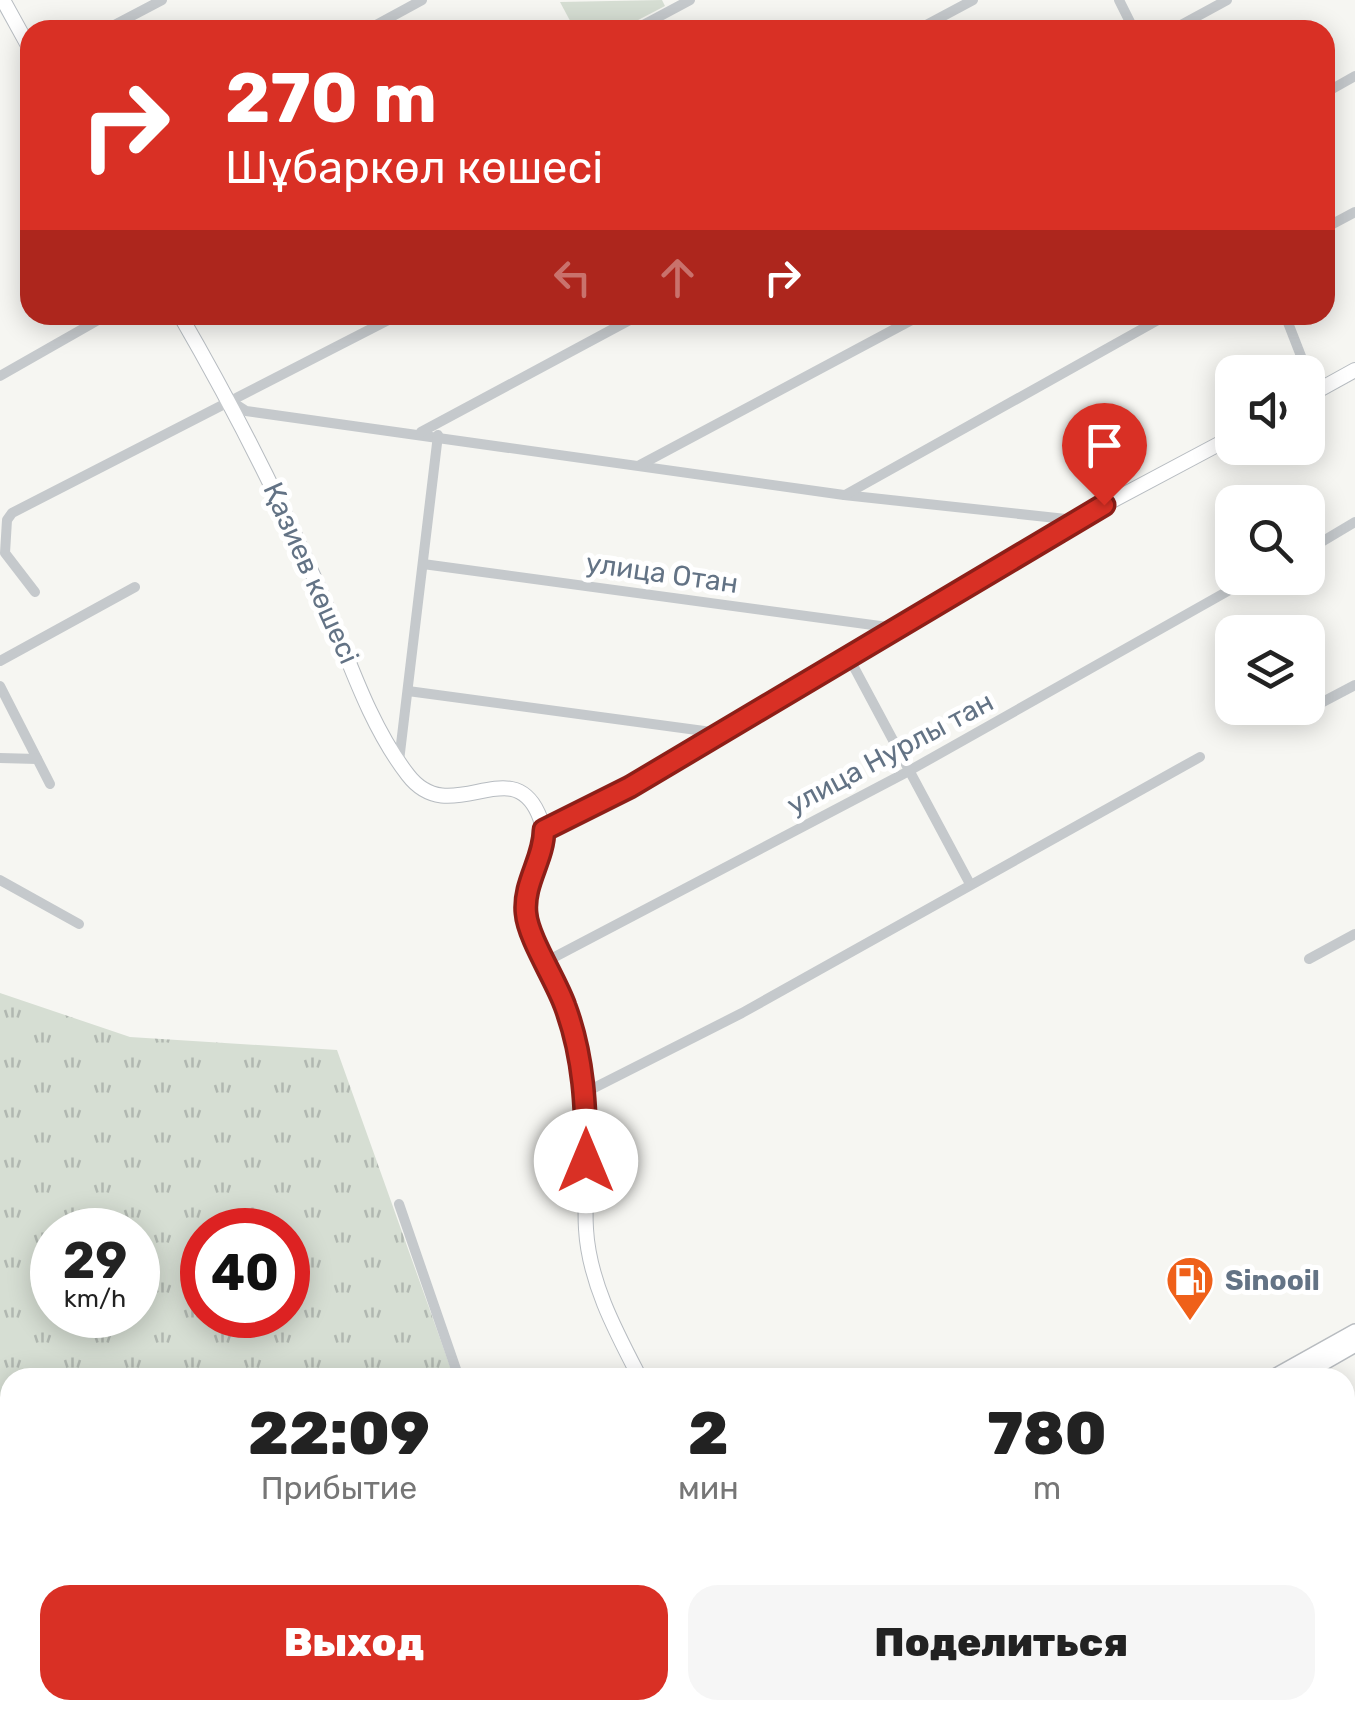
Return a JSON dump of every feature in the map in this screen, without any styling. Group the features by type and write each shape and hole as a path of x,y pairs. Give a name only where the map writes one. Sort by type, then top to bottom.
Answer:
{"main road":[{"path":"1291,1368 1355,1332"},
{"path":"1313,1368 1355,1344"}],"street":[{"path":"3,0 20,31"},
{"path":"124,20 162,0"},
{"path":"385,20 422,0"},
{"path":"653,20 690,0"},
{"path":"936,20 973,0"},
{"path":"1190,20 1227,0"},
{"path":"0,376 89,325"},
{"name":"Қазиев көшесі","path":"186,325 259,455 399,762 426,793 465,798 484,788 504,787 524,795 538,810 544,830"},
{"path":"36,592 5,552 7,520 12,512 378,325"},
{"path":"420,432 620,325"},
{"path":"638,466 903,325"},
{"path":"844,495 1148,325"},
{"path":"1288,325 1299,355"},
{"path":"1325,387 1355,370"},
{"path":"230,400 246,410 638,466 844,495 1076,520"},
{"path":"399,762 438,435"},
{"path":"635,1368 603,1303 586,1233 586,1092 567,1010 526,918 525,897 544,830 596,807 1076,520 1215,446"},
{"path":"1325,540 1355,522"},
{"name":"улица Отан","path":"423,564 895,628"},
{"path":"0,660 135,586"},
{"name":"улица Нурлы тан","path":"547,960 907,772 1220,595"},
{"path":"848,656 970,884"},
{"path":"0,686 50,784"},
{"path":"1325,702 1354,687"},
{"path":"408,691 720,733"},
{"path":"0,758 37,759"},
{"path":"586,1092 742,1013 1200,758"},
{"path":"0,880 79,924"},
{"path":"1309,959 1355,934"},
{"path":"398,1204 455,1368"}],"green space":[{"path":"662,0 665,6 638,20 570,20 560,2"},
{"path":"0,993 130,1037 337,1050 451,1368 0,1368"}],"place":[{"name":"Sinooil","path":"1190,1322"}],"route":[{"path":"586,1161 586,1092 567,1010 526,918 525,897 544,830 630,787 1104,505"}]}
